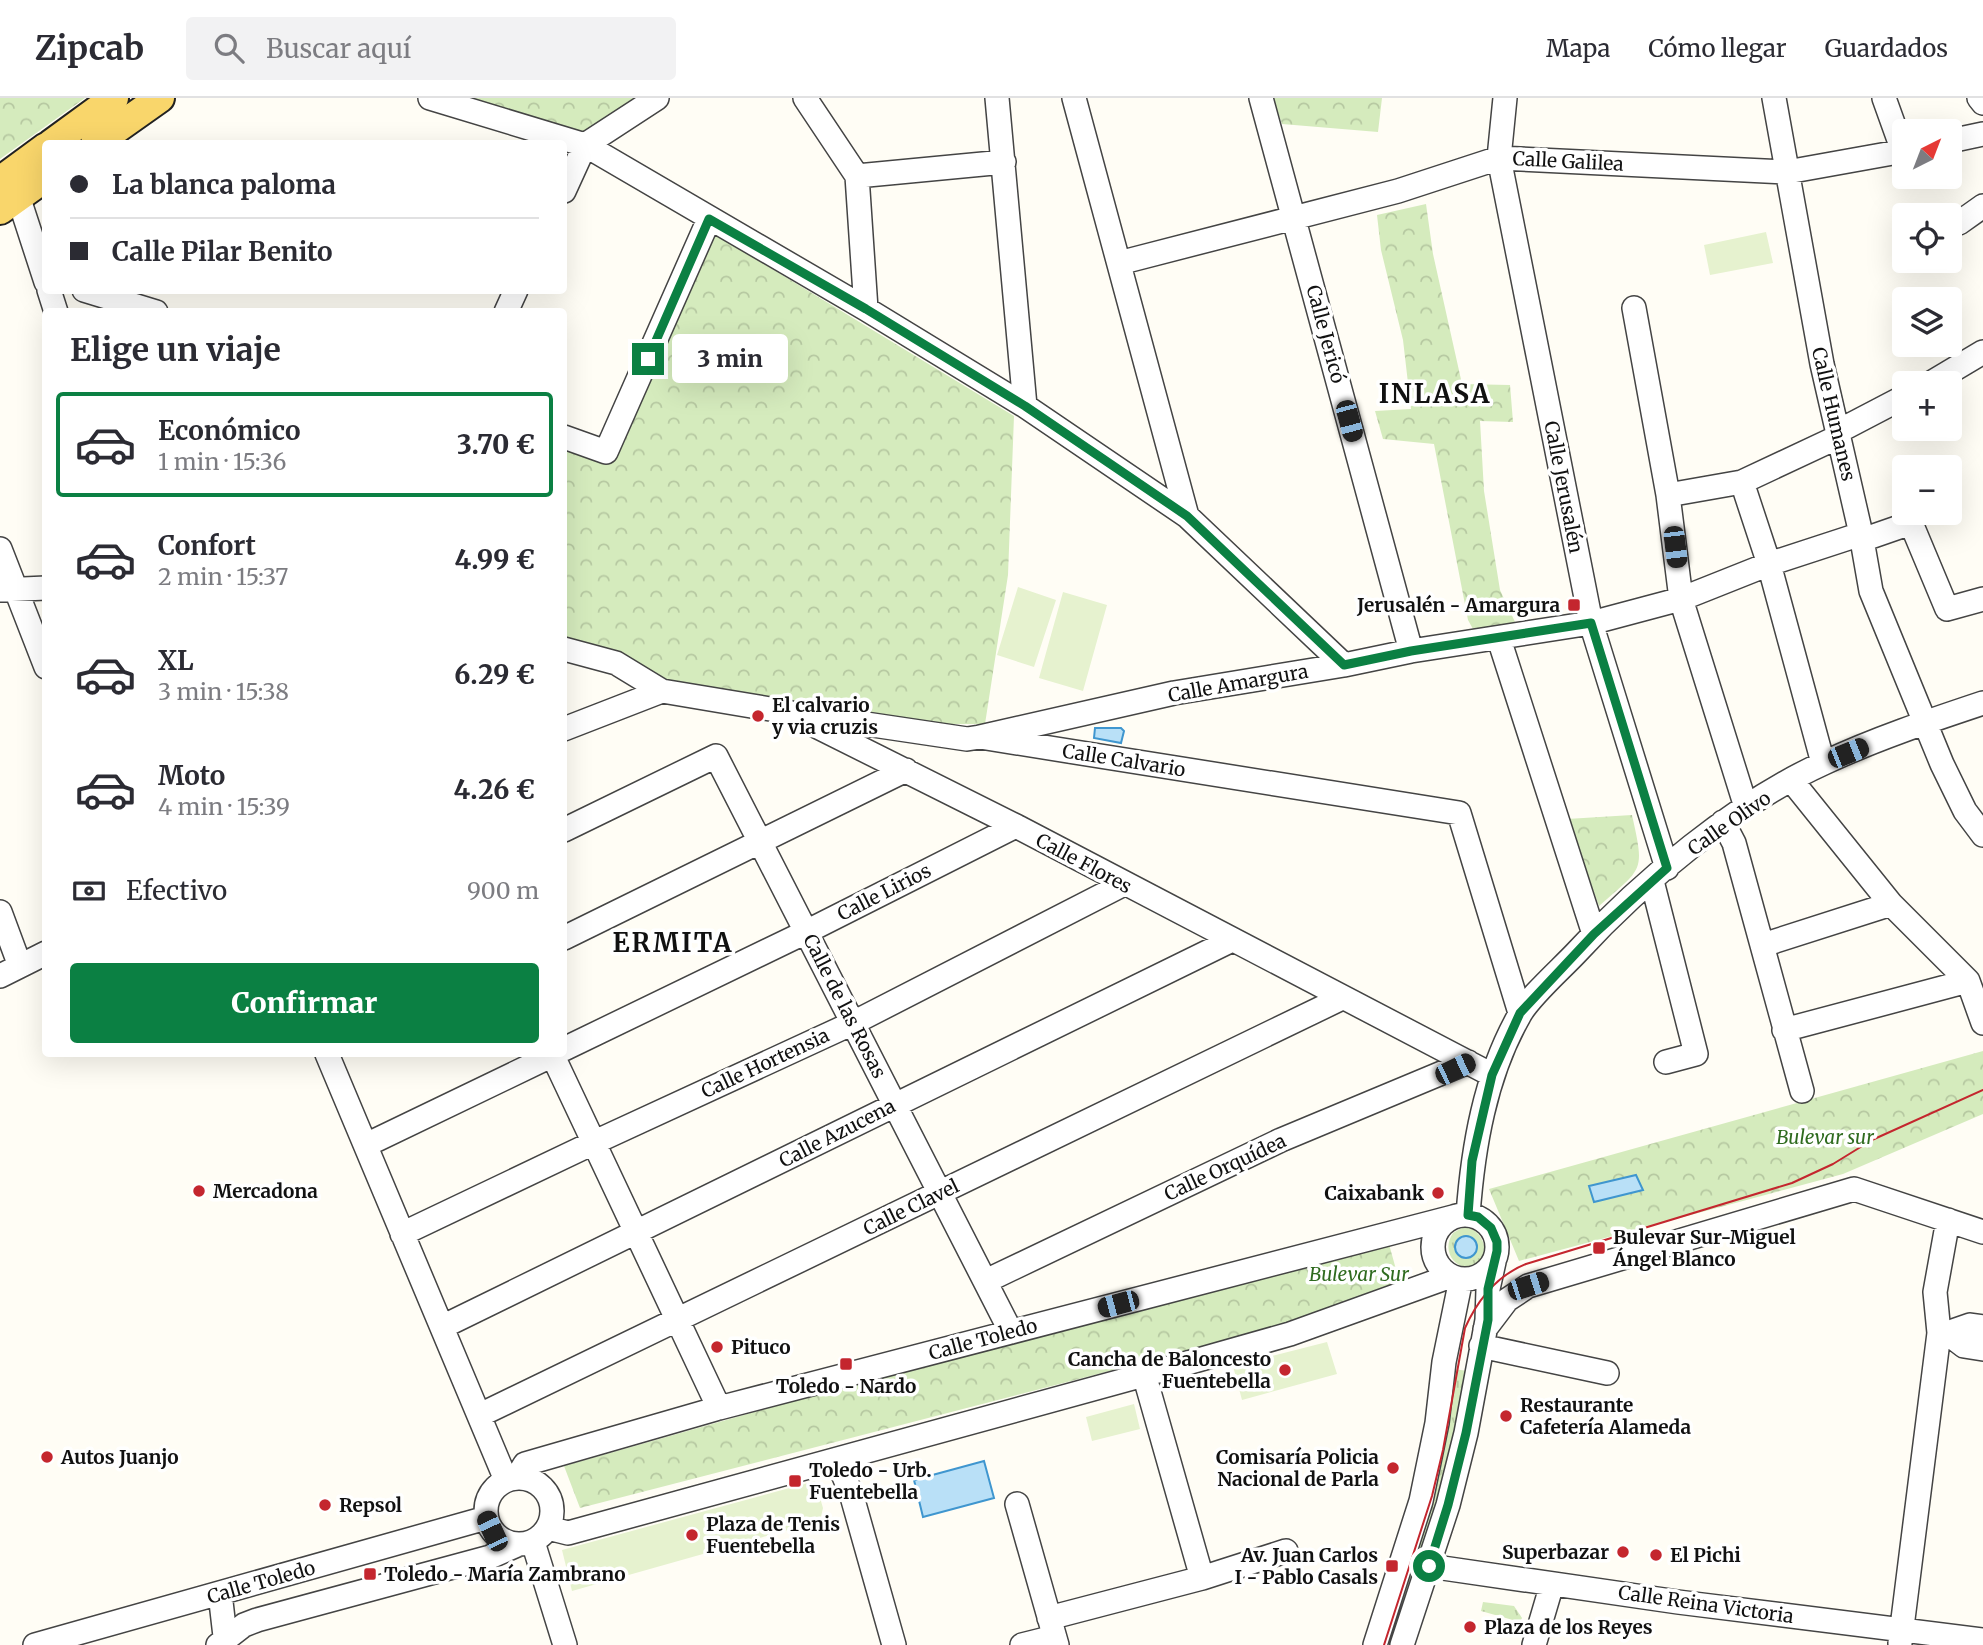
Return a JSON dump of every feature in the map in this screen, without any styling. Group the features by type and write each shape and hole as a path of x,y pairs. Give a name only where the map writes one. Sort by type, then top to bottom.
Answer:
{"main road":[{"path":"56,140 114,98"},
{"path":"100,140 160,98"},
{"path":"6,191 42,151"},
{"path":"6,191 42,178"}],"street":[{"path":"430,98 585,145 866,309 1025,406 1187,516 1344,665"},
{"path":"806,98 857,176 866,309"},
{"path":"997,98 1025,406"},
{"path":"1074,98 1187,516"},
{"name":"Calle Jericó","path":"1261,98 1411,651"},
{"name":"Calle Jerusalén","path":"1505,98 1499,158 1591,623 1660,875 1696,1054 1666,1062"},
{"name":"Calle Humanes","path":"1774,98 1822,364 1871,591 1923,722 1965,811 1983,835"},
{"path":"1884,98 1892,120"},
{"path":"1979,98 1983,103"},
{"path":"567,184 585,145 652,99"},
{"path":"1962,138 1983,134"},
{"name":"Calle Galilea","path":"1119,263 1398,191 1499,158 1787,172 1892,153"},
{"path":"857,176 1004,162"},
{"path":"6,191 42,273"},
{"path":"1962,221 1983,206"},
{"path":"567,438 607,452 709,219"},
{"path":"98,294 143,308"},
{"path":"1634,308 1668,495 1681,599 1746,807"},
{"path":"1951,371 1983,352"},
{"path":"1668,495 1742,482 1838,435 1892,404"},
{"path":"1742,482 1769,564 1823,763"},
{"name":"Calle Amargura","path":"980,737 1174,693 1411,651 1591,623 1681,599 1769,564 1911,523 1947,609 1983,599"},
{"path":"0,550 7,590 42,659"},
{"path":"7,590 42,588"},
{"path":"1499,639 1594,934"},
{"path":"567,650 616,663 662,691"},
{"path":"567,728 662,691"},
{"name":"Calle Flores","path":"662,691 788,712 1016,826 1492,1075"},
{"name":"Calle Olivo","path":"1463,1215 1472,1161 1492,1075 1520,1013 1594,934 1723,822 1746,807 1823,763 1923,722 1983,703"},
{"name":"Calle Calvario","path":"788,712 967,739 980,737 1459,813 1520,1013"},
{"name":"Calle de las Rosas","path":"567,829 716,756 1012,1332"},
{"path":"567,937 906,770"},
{"path":"1792,780 1891,904 1968,981 1983,1023"},
{"path":"1723,822 1734,843 1802,1091"},
{"name":"Calle Lirios","path":"567,1048 1016,826"},
{"name":"Calle Hortensia","path":"402,1234 853,1023 1124,884"},
{"path":"1763,945 1891,904"},
{"path":"0,912 10,971 42,955"},
{"name":"Calle Azucena","path":"442,1327 1232,940"},
{"path":"1784,1030 1968,981"},
{"name":"Calle Clavel","path":"480,1415 1342,998"},
{"path":"328,1057 480,1415 511,1478"},
{"name":"Calle Lirios","path":"366,1145 548,1057"},
{"path":"558,1057 593,1143 719,1408"},
{"name":"Calle Orquídea","path":"986,1280 1281,1140 1468,1062"},
{"path":"1483,1337 1502,1306 1528,1286 1854,1189 1983,1232"},
{"path":"1402,1645 1448,1505 1466,1433 1483,1337 1488,1289 1497,1251 1494,1233 1487,1223 1463,1215 1446,1221 1439,1229 1433,1244 1437,1262 1456,1278"},
{"name":"Calle Toledo","path":"511,1478 525,1464 719,1408 1463,1215"},
{"path":"1900,1637 1943,1333 1935,1292 1948,1220"},
{"path":"223,1644 244,1625 257,1620 490,1557 533,1538 553,1514 551,1500 544,1487 531,1479 511,1478 496,1486 489,1495 486,1518 492,1531 503,1540 533,1538 568,1533 1290,1334 1456,1278 1477,1277 1494,1262"},
{"path":"1375,1645 1426,1479 1437,1423 1456,1278"},
{"path":"1943,1333 1970,1325 1983,1327"},
{"path":"1943,1333 1964,1346 1983,1349"},
{"path":"1483,1337 1607,1373"},
{"path":"1144,1374 1202,1578"},
{"path":"837,1460 851,1493 894,1645"},
{"path":"1017,1504 1053,1633"},
{"name":"Calle Toledo","path":"35,1645 486,1518"},
{"path":"533,1538 565,1645"},
{"path":"1022,1645 1202,1578 1286,1551"},
{"name":"Calle Reina Victoria","path":"1429,1566 1900,1637 1983,1640"},
{"path":"1534,1645 1552,1584"},
{"path":"220,1593 223,1644"}],"green space":[{"path":"0,98 85,98 0,159"},
{"path":"458,98 640,98 585,138"},
{"path":"1273,98 1382,98 1378,132 1282,124"},
{"path":"1426,204 1433,254 1462,384 1510,385 1513,422 1480,421 1484,491 1500,590 1515,622 1508,627 1473,629 1468,620 1434,444 1383,439 1375,411 1411,409 1403,340 1381,250 1377,215"},
{"path":"1766,232 1773,263 1710,275 1704,245"},
{"path":"713,233 1014,416 1008,575 985,724 929,724 656,678 619,653 567,637 567,449 612,462"},
{"path":"1018,587 1056,600 1034,667 997,655"},
{"path":"1063,592 1107,605 1083,691 1039,678"},
{"path":"1632,815 1639,848 1637,868 1625,883 1599,906 1567,819"},
{"name":"Bulevar sur","path":"1983,1051 1983,1114 1843,1174 1519,1261 1489,1189"},
{"path":"1465,1226 1479,1235 1484,1248 1481,1261 1467,1268 1452,1259 1449,1244 1453,1233","holes":["1466,1236 1478,1247 1473,1256 1466,1259 1459,1256 1459,1239"]},
{"name":"Bulevar Sur","path":"1386,1233 1403,1295 580,1508 564,1466"},
{"name":"Cancha de Baloncesto Fuentebella","path":"1327,1342 1337,1374 1242,1400 1233,1366"},
{"path":"1453,1369 1468,1371 1457,1440 1410,1605 1395,1600"},
{"path":"1134,1404 1140,1429 1092,1441 1086,1417"},
{"name":"Plaza de Tenis Fuentebella","path":"815,1481 823,1508 820,1521 572,1591 562,1550"},
{"path":"1483,1602 1514,1606 1522,1618 1520,1622 1481,1611"}],"water":[{"path":"1095,728 1121,728 1124,731 1121,743 1094,738"},
{"path":"1636,1175 1643,1190 1594,1202 1589,1186"},
{"path":"1466,1236 1474,1239 1477,1247 1474,1255 1466,1258 1458,1255 1455,1247 1458,1239"},
{"path":"984,1461 994,1498 923,1517 914,1480"}],"tram line":[{"path":"1384,1645 1432,1496 1465,1328 1482,1298 1497,1282 1526,1264 1792,1183 1833,1164 1872,1140 1983,1090"}],"place":[{"name":"Jerusalén - Amargura","path":"1574,605"},
{"name":"El calvario y via cruzis","path":"758,716"},
{"name":"Mercadona","path":"199,1191"},
{"name":"Caixabank","path":"1438,1193"},
{"name":"Bulevar Sur-Miguel Ángel Blanco","path":"1599,1248"},
{"name":"Pituco","path":"717,1347"},
{"name":"Toledo - Nardo","path":"846,1364"},
{"name":"Cancha de Baloncesto Fuentebella","path":"1285,1370"},
{"name":"Restaurante Cafetería Alameda","path":"1506,1416"},
{"name":"Autos Juanjo","path":"47,1457"},
{"name":"Comisaría Policia Nacional de Parla","path":"1393,1468"},
{"name":"Toledo - Urb. Fuentebella","path":"795,1481"},
{"name":"Repsol","path":"325,1505"},
{"name":"Plaza de Tenis Fuentebella","path":"692,1535"},
{"name":"Superbazar","path":"1623,1552"},
{"name":"El Pichi","path":"1656,1555"},
{"name":"Av. Juan Carlos I - Pablo Casals","path":"1392,1566"},
{"name":"Toledo - María Zambrano","path":"370,1574"},
{"name":"Plaza de los Reyes","path":"1470,1627"}],"district":[{"name":"INLASA","path":"1435,393"},
{"name":"ERMITA","path":"673,942"}],"route":[{"path":"648,359 709,219 866,309 1025,406 1187,516 1344,665 1411,651 1591,623 1667,868 1594,934 1520,1013 1492,1075 1472,1161 1468,1215 1487,1223 1494,1233 1497,1251 1488,1289 1488,1320 1466,1433 1429,1566"}]}
